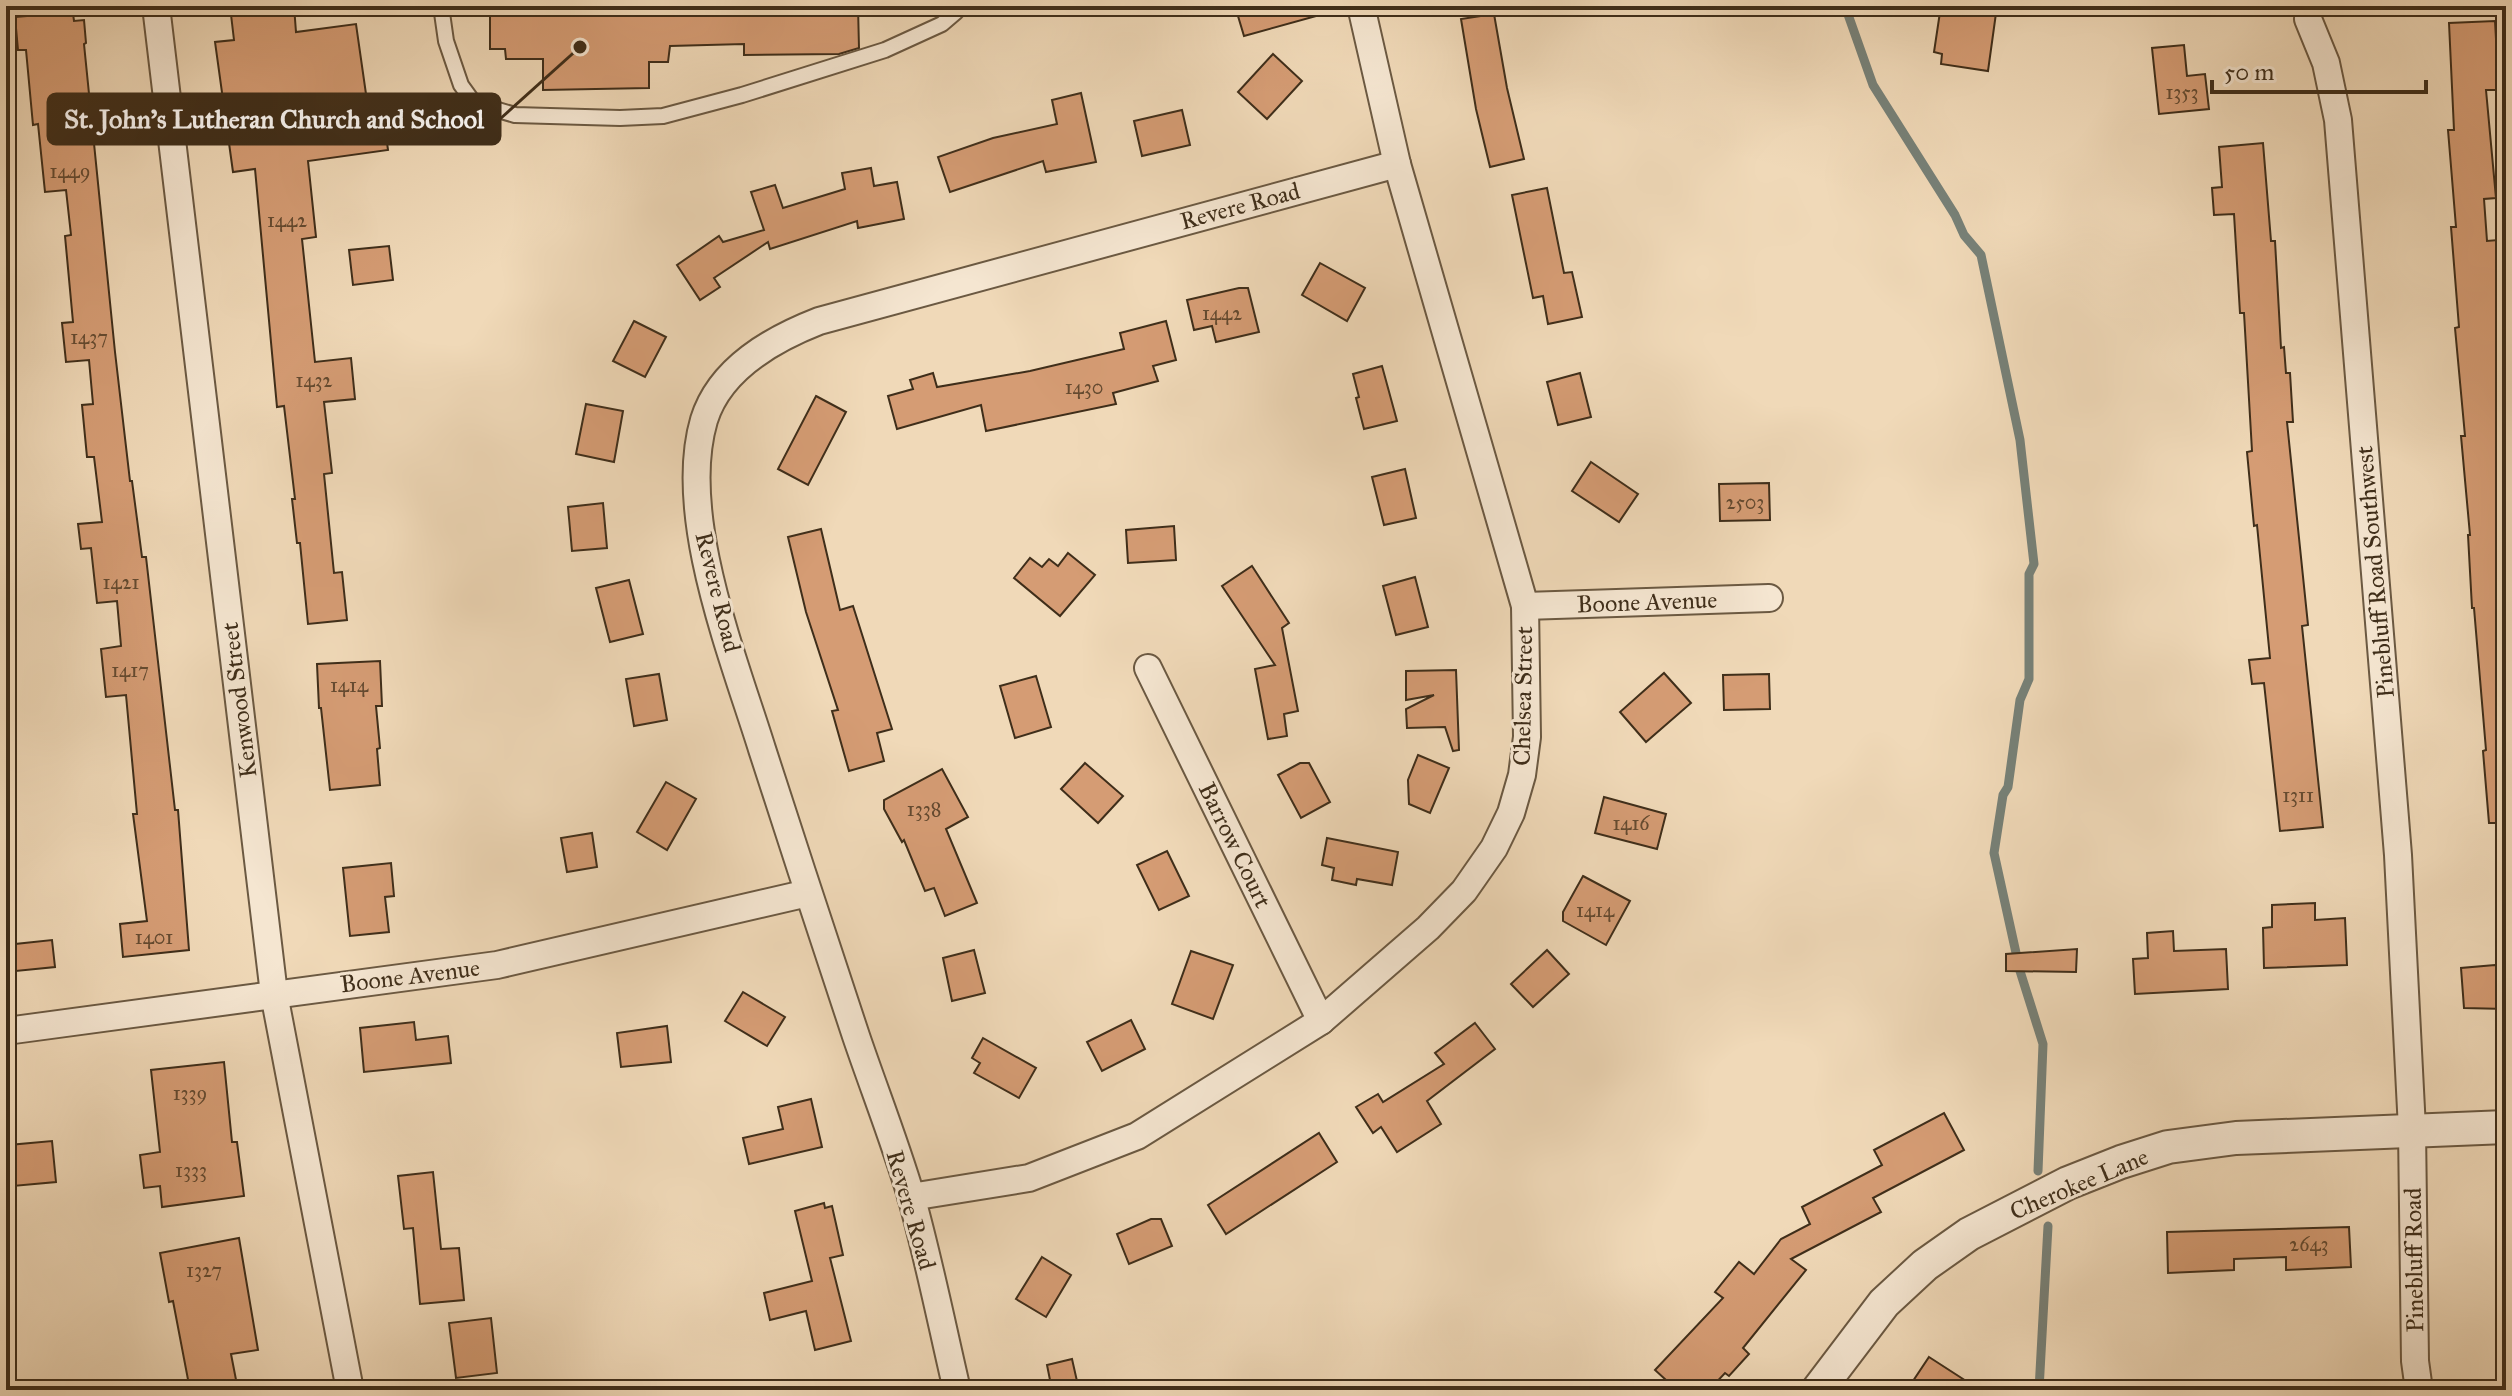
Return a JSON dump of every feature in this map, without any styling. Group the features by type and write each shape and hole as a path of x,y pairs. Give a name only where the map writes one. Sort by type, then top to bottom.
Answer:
{"street":[{"name":"Kenwood Street","path":"156,6 274,994 350,1390"},
{"name":"Chelsea Street","path":"911,1197 1029,1178 1137,1136 1321,1021 1428,928 1464,891 1494,848 1511,813 1522,775 1525,749 1525,606 1397,164 1361,6"},
{"name":"Pinebluff Road Southwest","path":"2308,19 2326,63 2338,120 2398,855 2412,1129"},
{"name":"Revere Road","path":"957,1390 911,1197 808,893 723,625 703,549 698,498 700,445 705,419 715,396 731,375 761,349 782,336 819,321 1397,164"},
{"name":"Boone Avenue","path":"1525,606 1769,598"},
{"name":"Barrow Court","path":"1148,668 1321,1021"},
{"name":"Boone Avenue","path":"6,1031 497,965 808,893"},
{"name":"Cherokee Lane","path":"1818,1390 1884,1303 1925,1265 1969,1234 2068,1183 2168,1147 2236,1138 2506,1127"},
{"name":"Pinebluff Road","path":"2412,1129 2415,1361 2419,1390"}],"lane":[{"path":"441,6 446,41 461,85 474,103 515,115 620,118 663,116 885,50 942,24 956,12 958,6"}],"building":[{"path":"37,6 72,6 74,21 84,20 115,352 130,481 142,557 146,557 175,810 178,810 189,950 123,957 120,924 147,921 133,814 137,814 126,695 106,697 101,649 121,646 117,601 97,603 91,548 81,549 78,524 102,522 94,457 87,457 82,405 93,404 89,360 66,362 62,323 73,322 65,236 71,235 66,190 45,192 38,124 33,125 26,50 18,50 15,17 38,15"},
{"path":"230,6 294,6 296,32 356,24 369,115 383,113 388,150 308,161 316,237 302,239 315,362 351,358 355,399 324,402 332,473 324,474 334,573 342,572 347,620 308,624 284,406 277,407 255,169 233,172 215,42 234,40"},
{"path":"490,6 858,6 859,48 839,54 744,55 744,44 670,46 668,62 649,62 649,88 543,90 543,59 506,59 505,49 490,49"},
{"path":"1235,6 1326,6 1327,13 1244,36"},
{"path":"1950,6 1997,6 1988,71 1941,64 1942,54 1934,52 1940,12 1949,12"},
{"path":"1494,14 1524,159 1490,167 1476,109 1461,19"},
{"path":"2495,21 2497,57 2506,56 2506,90 2486,90 2496,198 2484,199 2487,241 2498,240 2501,267 2506,267 2506,823 2489,823 2461,436 2465,436 2455,328 2459,327 2451,227 2456,227 2448,130 2454,130 2449,23"},
{"path":"2184,45 2187,76 2205,74 2209,109 2159,114 2152,48"},
{"path":"1273,54 1302,81 1267,119 1238,92"},
{"path":"1081,93 1096,162 1046,172 1043,161 950,192 938,157 993,138 1057,124 1052,100"},
{"path":"1182,110 1190,145 1142,156 1134,121"},
{"path":"2263,143 2271,241 2275,241 2281,348 2284,347 2286,373 2290,373 2293,422 2287,422 2308,625 2302,626 2323,827 2280,831 2264,683 2252,684 2249,660 2270,658 2247,452 2252,451 2244,313 2240,313 2234,214 2214,215 2212,188 2222,187 2219,147"},
{"path":"871,168 874,186 897,182 904,219 858,228 857,221 770,249 768,242 714,278 720,287 700,300 677,265 719,236 723,242 764,230 751,192 775,185 783,208 845,189 842,173"},
{"path":"1547,188 1564,273 1572,272 1582,317 1548,324 1543,296 1533,298 1512,195"},
{"path":"389,246 393,280 353,285 349,250"},
{"path":"1320,263 1365,288 1347,321 1302,295"},
{"path":"1248,288 1259,332 1216,342 1212,326 1194,330 1187,300"},
{"path":"634,321 666,337 645,377 613,361"},
{"path":"1166,321 1176,360 1153,366 1158,381 1113,393 1116,404 986,431 981,405 897,429 888,396 913,389 910,380 933,373 937,387 1030,371 1124,349 1120,333"},
{"path":"1382,366 1397,421 1364,429 1353,374"},
{"path":"1580,373 1591,417 1558,425 1547,382"},
{"path":"816,396 846,412 808,485 778,469"},
{"path":"586,404 623,411 614,462 576,454"},
{"path":"1591,462 1638,494 1619,522 1572,491"},
{"path":"1405,469 1416,518 1384,525 1372,477"},
{"path":"1769,483 1770,520 1720,521 1719,484"},
{"path":"603,503 607,548 572,551 568,507"},
{"path":"1174,526 1176,560 1128,563 1126,530"},
{"path":"821,529 840,610 853,606 892,729 877,733 884,761 849,771 832,711 838,710 806,612 788,537"},
{"path":"1068,553 1095,575 1060,616 1014,578 1030,558 1042,567 1049,559 1058,566"},
{"path":"1252,566 1289,623 1282,628 1298,711 1284,714 1287,736 1268,739 1255,669 1275,665 1222,586"},
{"path":"1415,577 1428,627 1396,635 1383,586"},
{"path":"629,580 643,634 610,642 596,588"},
{"path":"380,661 382,706 376,706 380,785 330,790 319,708 317,664"},
{"path":"1456,670 1459,750 1453,751 1445,727 1407,728 1406,709 1434,695 1406,700 1406,671"},
{"path":"1664,673 1691,703 1646,742 1620,712"},
{"path":"659,674 667,720 634,726 626,679"},
{"path":"1769,674 1770,709 1724,710 1723,675"},
{"path":"1036,676 1051,727 1015,738 1000,686"},
{"path":"1418,755 1449,768 1430,813 1409,804 1408,780"},
{"path":"1085,763 1123,796 1098,823 1061,789"},
{"path":"1300,763 1309,763 1330,802 1301,818 1278,775"},
{"path":"942,769 968,817 946,829 977,903 945,916 934,888 925,891 904,840 902,842 884,809 884,800"},
{"path":"666,782 696,799 667,850 637,832"},
{"path":"1604,797 1666,814 1657,849 1595,833"},
{"path":"592,833 597,867 567,872 561,838"},
{"path":"1327,838 1398,852 1392,885 1357,879 1356,885 1332,880 1334,868 1322,865"},
{"path":"1167,851 1189,896 1159,910 1137,865"},
{"path":"391,863 394,896 385,897 389,932 350,936 343,868"},
{"path":"1583,876 1630,901 1606,945 1563,921 1563,912"},
{"path":"2315,903 2315,920 2345,918 2347,965 2264,968 2263,928 2272,927 2272,905"},
{"path":"2173,931 2174,951 2226,949 2228,989 2135,994 2133,959 2148,958 2147,933"},
{"path":"52,940 55,967 6,972 6,945"},
{"path":"2077,949 2076,972 2006,971 2006,954"},
{"path":"974,950 985,993 952,1001 943,958"},
{"path":"1547,950 1569,974 1533,1007 1511,984"},
{"path":"1191,951 1233,965 1213,1019 1172,1004"},
{"path":"2506,967 2506,1009 2464,1008 2461,968"},
{"path":"743,992 785,1017 767,1046 725,1021"},
{"path":"1131,1020 1145,1049 1102,1071 1087,1042"},
{"path":"414,1022 416,1040 448,1036 451,1063 364,1072 360,1028"},
{"path":"1475,1023 1495,1049 1427,1101 1441,1124 1397,1152 1381,1127 1373,1133 1356,1107 1378,1094 1383,1102 1444,1064 1435,1053"},
{"path":"667,1026 671,1062 621,1067 617,1033"},
{"path":"983,1038 1036,1068 1019,1098 974,1073 980,1063 972,1058"},
{"path":"224,1062 232,1142 237,1142 244,1196 162,1207 160,1186 144,1188 140,1155 160,1152 151,1070"},
{"path":"811,1099 822,1147 749,1164 743,1138 783,1129 778,1107"},
{"path":"1944,1113 1964,1150 1873,1198 1881,1212 1791,1259 1806,1270 1743,1348 1749,1354 1729,1376 1725,1373 1709,1390 1677,1390 1655,1370 1723,1298 1715,1292 1739,1262 1754,1274 1781,1239 1810,1224 1802,1207 1882,1165 1874,1150"},
{"path":"1319,1133 1337,1162 1226,1234 1208,1205"},
{"path":"52,1141 56,1182 13,1186 9,1145"},
{"path":"433,1172 441,1249 459,1248 464,1300 420,1304 413,1228 404,1229 398,1176"},
{"path":"824,1203 825,1208 832,1206 843,1255 830,1258 851,1341 815,1350 806,1311 770,1320 764,1293 812,1281 795,1211"},
{"path":"1151,1219 1161,1219 1172,1246 1129,1264 1117,1234"},
{"path":"2349,1227 2351,1267 2286,1270 2286,1257 2234,1259 2234,1270 2168,1273 2167,1232"},
{"path":"239,1238 258,1350 231,1354 238,1390 190,1390 173,1301 169,1302 160,1253"},
{"path":"1042,1257 1071,1275 1046,1317 1016,1299"},
{"path":"491,1318 497,1373 456,1378 449,1323"},
{"path":"1929,1357 1980,1390 1907,1390"},
{"path":"1072,1359 1079,1390 1052,1390 1047,1365"}],"waterway":[{"path":"1845,6 1873,85 1955,215 1964,235 1981,255 2020,440 2034,564 2029,574 2029,679 2020,700 2008,787 2003,795 1994,853 2020,971 2043,1044 2038,1171"},
{"path":"2039,1390 2048,1226"}],"place":[{"name":"St. John's Lutheran Church and School","path":"580,47"}]}
